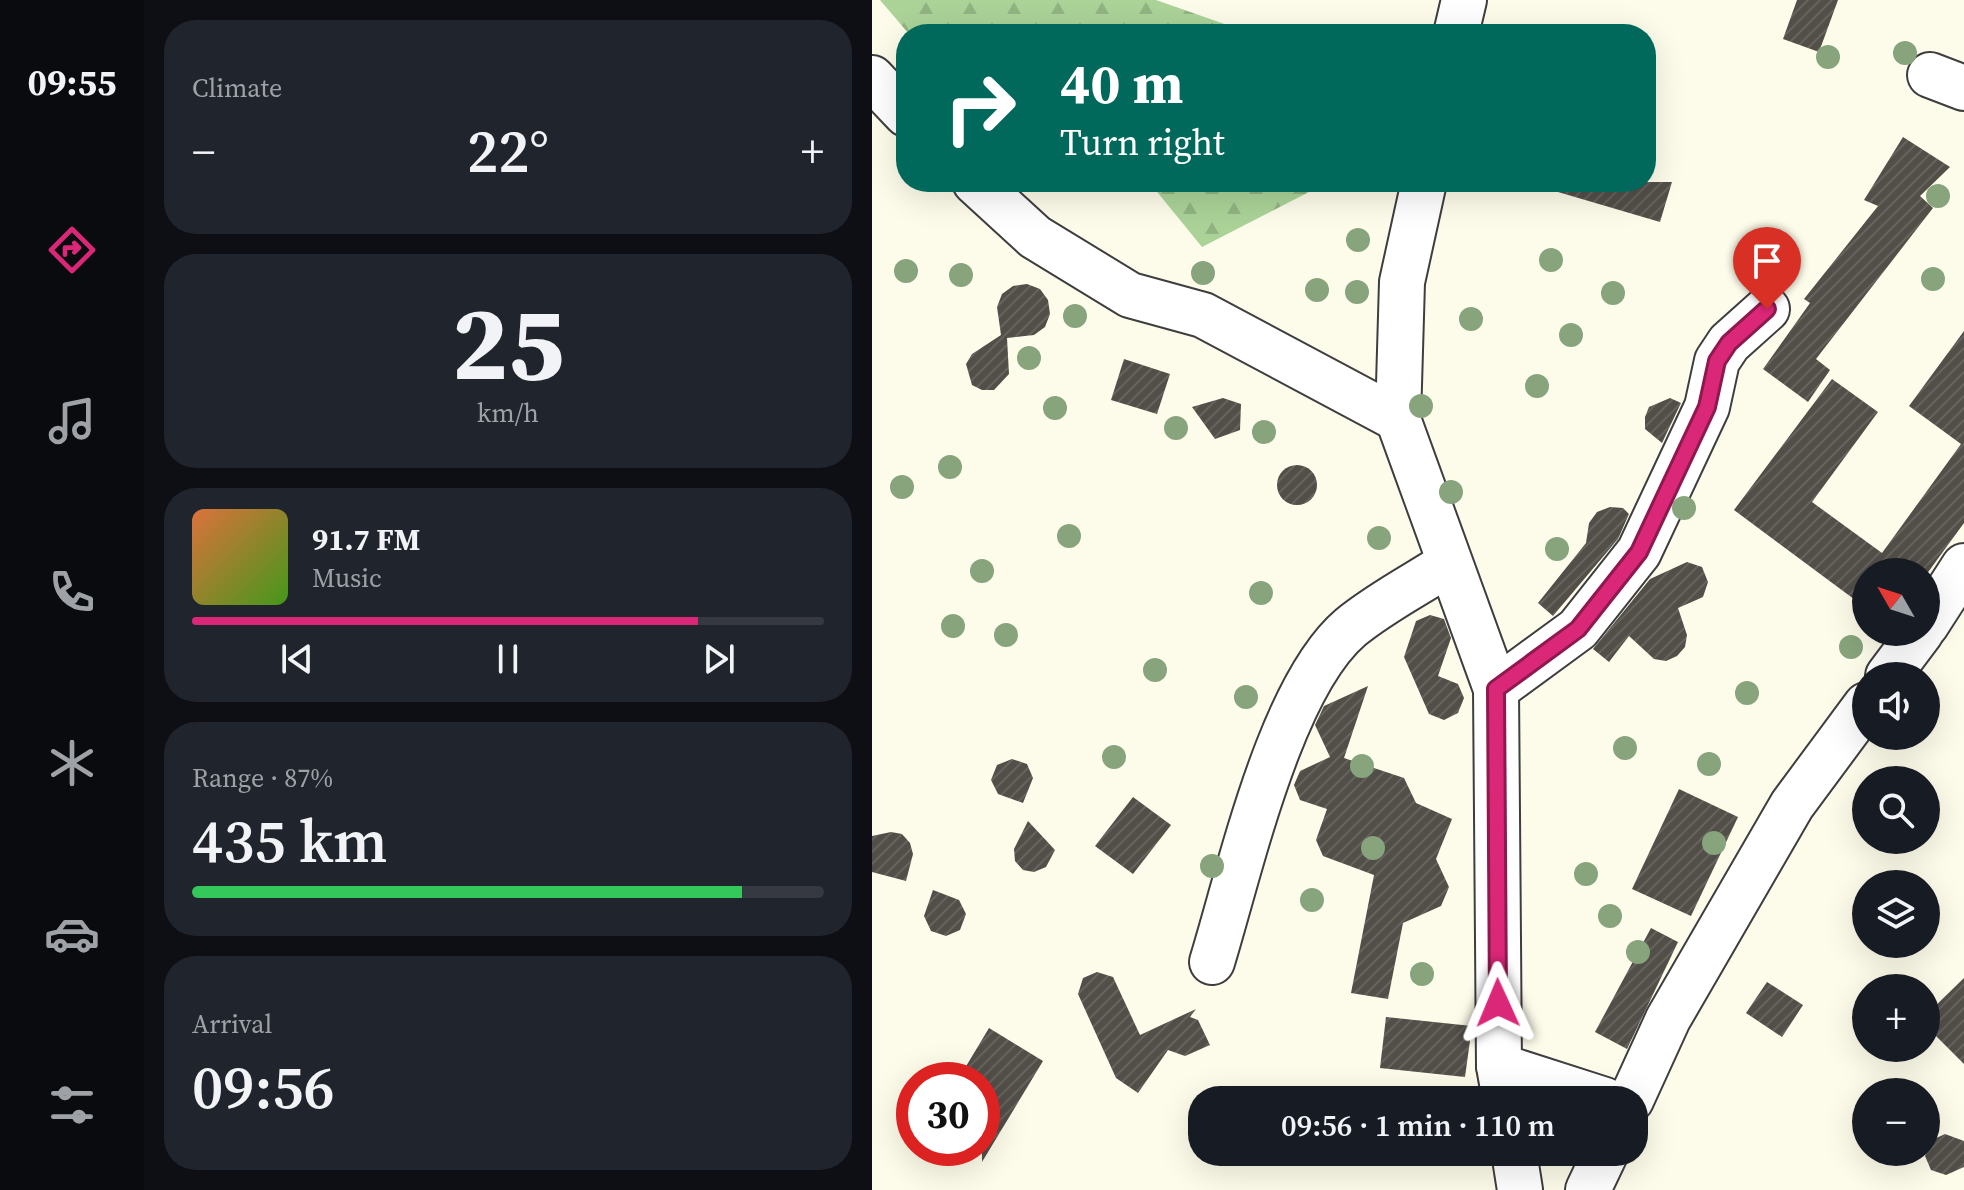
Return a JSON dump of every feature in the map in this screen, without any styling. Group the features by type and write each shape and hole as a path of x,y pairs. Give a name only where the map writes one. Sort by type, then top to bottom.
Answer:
{"street":[{"path":"1458,24 1464,0"},
{"path":"872,78 896,103"},
{"path":"986,192 1035,237 1130,295 1203,315 1398,419"},
{"path":"1422,192 1402,282 1398,419 1448,564 1496,689 1502,1083"},
{"path":"1496,689 1578,629 1639,552 1707,407 1717,361 1729,343 1767,309"},
{"path":"1212,962 1274,758 1296,704 1350,628 1448,564"},
{"path":"1940,603 1964,566"},
{"path":"1637,1086 1668,1019 1792,805 1852,724"},
{"path":"1516,1166 1520,1190"},
{"path":"1588,1190 1599,1166"}],"green space":[{"path":"880,0 1156,0 1224,24 900,24"},
{"path":"1157,192 1309,192 1202,247"}],"building":[{"path":"1797,0 1838,0 1819,52 1783,39"},
{"path":"1903,137 1950,167 1920,196 1933,208 1816,359 1830,370 1808,402 1763,369 1810,303 1804,299 1878,206 1864,200"},
{"path":"1656,182 1672,182 1660,222 1558,192 1656,192"},
{"path":"1027,284 1040,289 1048,300 1050,314 1045,327 1034,335 1007,338 1009,374 994,390 982,390 972,385 966,364 972,354 1001,335 997,307 1002,294 1013,286"},
{"path":"1964,331 1964,523 1938,558 1852,558 1852,598 1734,510 1832,379 1878,412 1812,502 1882,553 1961,444 1909,406"},
{"path":"1124,359 1170,374 1157,414 1111,400"},
{"path":"1223,398 1241,404 1240,430 1215,439 1192,407"},
{"path":"1670,398 1681,403 1662,443 1645,429 1645,417 1649,407"},
{"path":"1297,465 1311,471 1317,485 1311,499 1297,505 1283,499 1277,485 1283,471"},
{"path":"1610,507 1623,508 1629,514 1618,539 1553,616 1538,603 1586,543 1589,523 1597,512"},
{"path":"1687,562 1702,567 1708,582 1703,597 1678,608 1687,635 1685,647 1677,656 1666,661 1654,659 1629,636 1609,662 1593,649 1650,579"},
{"path":"1430,615 1444,619 1451,638 1438,676 1458,684 1464,698 1458,713 1444,720 1429,714 1404,657 1416,621"},
{"path":"1368,686 1344,758 1404,778 1416,803 1452,819 1436,859 1449,887 1441,906 1403,923 1388,999 1351,993 1374,875 1323,856 1316,840 1327,809 1300,800 1294,785 1300,771 1330,757 1315,725 1324,706"},
{"path":"1012,759 1027,764 1033,778 1023,803 998,794 991,780 997,765"},
{"path":"1679,789 1738,817 1691,916 1632,889"},
{"path":"1133,797 1171,825 1133,874 1095,846"},
{"path":"1028,821 1055,850 1046,867 1034,872 1023,870 1015,861 1014,849"},
{"path":"891,832 902,834 910,843 913,854 906,881 872,872 872,836"},
{"path":"933,890 959,900 966,914 960,930 946,936 931,931 924,916"},
{"path":"1651,928 1678,942 1627,1049 1595,1032"},
{"path":"1097,972 1113,977 1140,1035 1196,1009 1190,1017 1198,1020 1210,1045 1185,1056 1168,1050 1138,1093 1116,1078 1078,994 1083,978"},
{"path":"1964,978 1964,1064 1940,1040 1940,1001"},
{"path":"1767,982 1803,1005 1782,1037 1746,1013"},
{"path":"1386,1017 1472,1026 1465,1077 1380,1068"},
{"path":"989,1028 1043,1061 1000,1132 1000,1062 969,1062"},
{"path":"1945,1134 1964,1141 1964,1167 1946,1175 1931,1170 1929,1166 1940,1166 1940,1136"}],"route":[{"path":"1498,1003 1496,689 1578,629 1639,552 1707,407 1717,361 1729,343 1767,309"}]}
